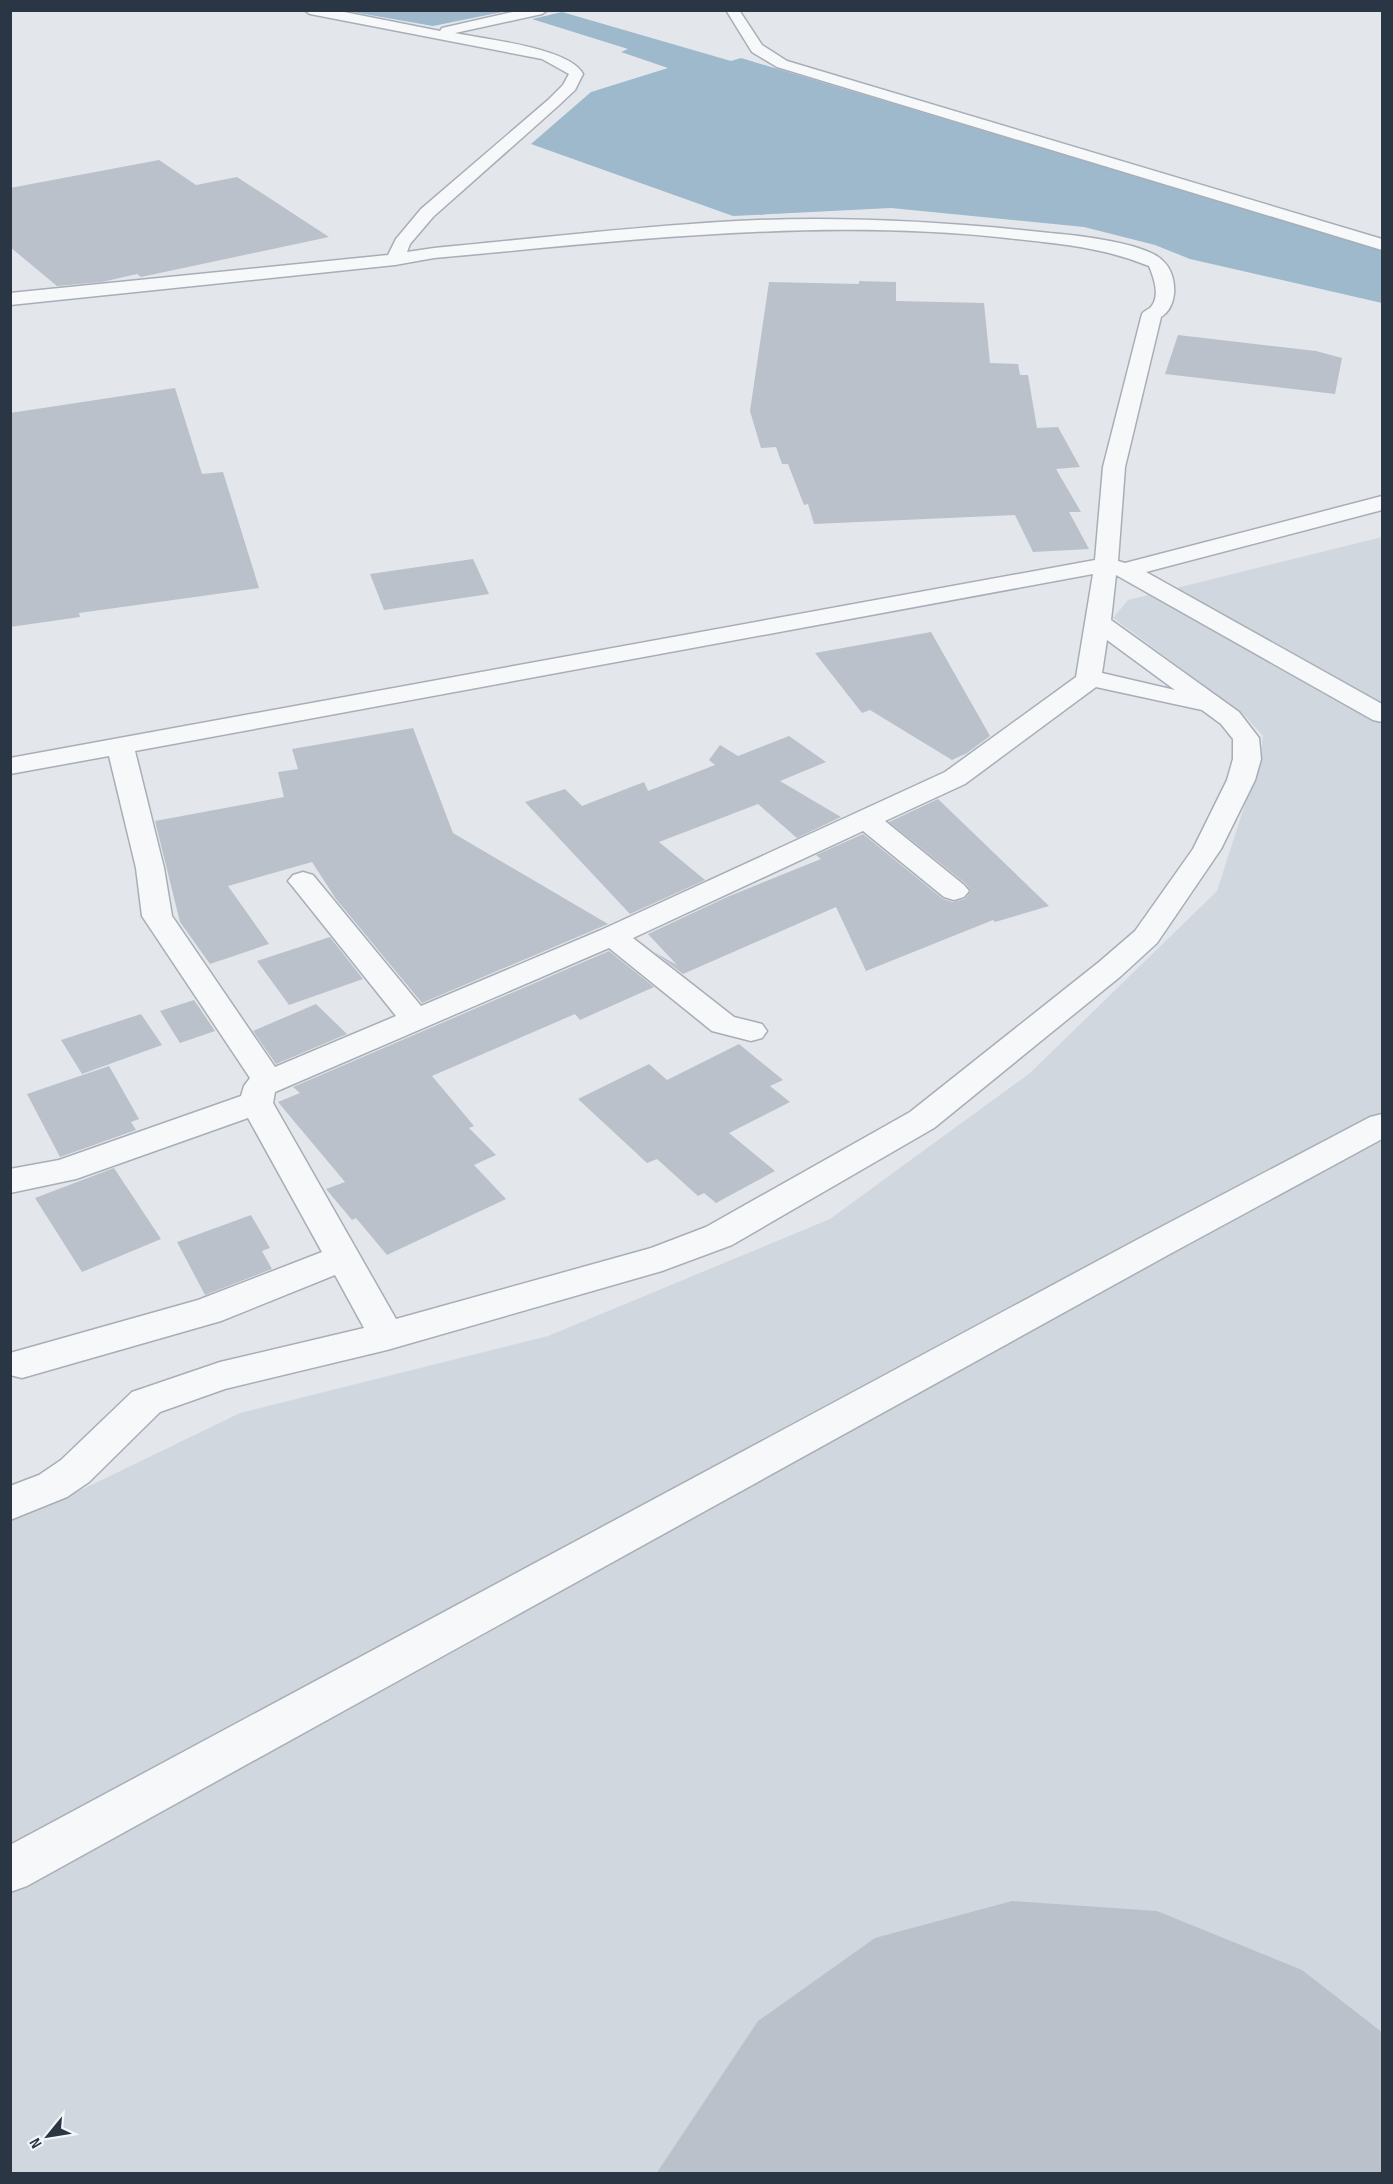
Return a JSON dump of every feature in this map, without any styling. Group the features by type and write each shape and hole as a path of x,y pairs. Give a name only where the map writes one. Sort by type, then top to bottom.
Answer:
{"street":[{"path":"310,10 546,55 574,70 575,81 554,103 427,213 402,243 395,260"},
{"path":"434,33 542,10"},
{"path":"732,10 753,47 770,59 791,67 1383,245"},
{"path":"10,299 395,260 434,253 709,228 808,225 925,227 1096,243 1156,263 1165,281 1164,297 1159,310 1152,314 1114,467 1116,567 1098,622 1089,680 955,778 612,936 416,1020 262,1093 64,1171 10,1181"},
{"path":"10,766 1116,567 1383,503"},
{"path":"1116,567 1383,714"},
{"path":"10,1504 45,1490 75,1471 146,1402 220,1376 387,1336 662,1258 727,1231 922,1120 1110,969 1146,937 1207,849 1241,780 1247,759 1246,738 1230,718 1098,622"},
{"path":"1089,678 1212,706"},
{"path":"120,746 150,868 157,916 262,1093 343,1258 387,1336"},
{"path":"866,819 954,891"},
{"path":"303,881 416,1020"},
{"path":"612,936 723,1024 751,1031"},
{"path":"10,1870 1155,1246 1383,1125"},
{"path":"22,1364 208,1311 343,1258"}],"shaded area":[{"path":"1382,537 1382,2173 11,2174 11,1521 48,1506 240,1413 548,1336 830,1219 1030,1073 1217,891 1261,754 1263,736 1243,714 1113,618 1128,600"}],"water":[{"path":"347,11 507,11 433,26"},
{"path":"562,12 731,61 741,58 1382,250 1382,303 1190,259 1155,245 1084,227 891,208 733,216 531,144 591,92 668,68 621,52 628,49 532,19"}],"building":[{"path":"159,160 196,185 237,177 329,237 141,277 137,274 102,282 57,286 10,247 10,188"},
{"path":"859,281 896,282 896,301 984,303 990,363 1018,364 1020,375 1028,375 1037,428 1058,427 1080,467 1056,469 1081,512 1069,512 1089,549 1033,552 1015,515 814,524 808,504 804,505 788,464 782,464 776,447 761,448 750,411 769,282 859,284"},
{"path":"1178,335 1316,351 1342,358 1335,394 1165,374"},
{"path":"175,388 202,474 223,472 259,588 79,613 80,617 10,627 10,413"},
{"path":"473,559 489,594 384,610 370,574"},
{"path":"931,632 990,736 967,753 952,760 870,710 862,713 815,653"},
{"path":"413,728 453,833 608,924 422,1003 336,899 312,862 228,886 269,944 210,964 180,922 155,821 284,797 278,772 298,769 292,749"},
{"path":"789,736 826,762 780,781 841,817 797,838 758,804 659,842 705,880 630,914 525,802 565,789 582,806 644,782 648,791 715,765 709,760 720,745 738,756"},
{"path":"938,799 1049,906 995,922 993,920 866,971 836,907 683,974 654,952 677,965 648,934 727,897 821,859 816,855 863,834 943,899 953,902 965,899 971,891 966,884 889,822"},
{"path":"330,937 363,979 289,1005 257,961"},
{"path":"609,951 654,987 580,1020 575,1014 432,1076 474,1126 469,1128 496,1155 474,1165 506,1199 387,1255 356,1218 352,1220 326,1189 345,1182 278,1102 300,1093 293,1087"},
{"path":"194,1000 215,1031 180,1043 160,1011"},
{"path":"316,1004 347,1034 276,1064 253,1031"},
{"path":"141,1014 162,1045 82,1074 61,1040"},
{"path":"739,1044 783,1080 770,1086 790,1102 729,1133 775,1171 716,1203 704,1193 698,1196 657,1159 647,1163 578,1099 649,1064 667,1080"},
{"path":"109,1066 139,1119 131,1122 136,1130 60,1157 27,1094"},
{"path":"114,1168 161,1239 82,1272 35,1198"},
{"path":"251,1215 270,1248 262,1251 272,1269 205,1295 177,1242"},
{"path":"1012,1901 1157,1911 1302,1970 1383,2033 1383,2174 656,2174 758,2021 875,1938"}]}
